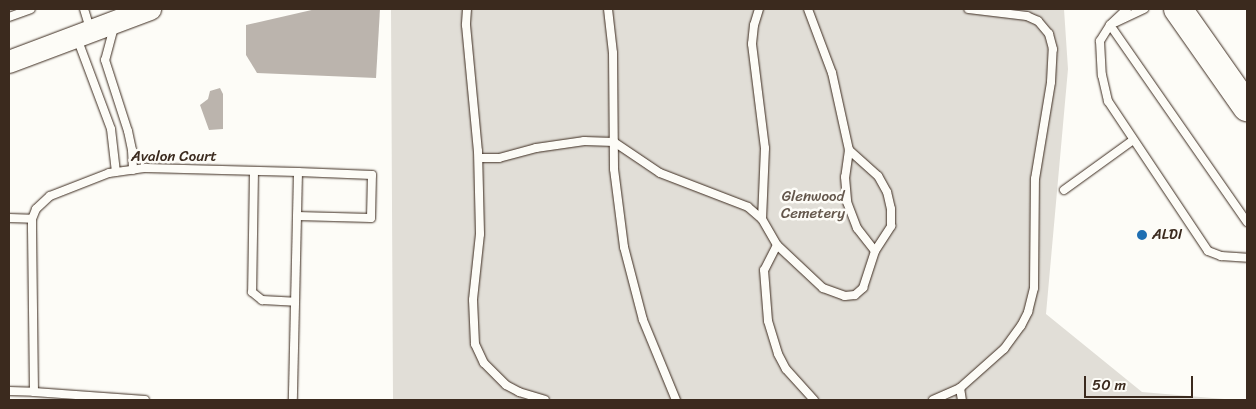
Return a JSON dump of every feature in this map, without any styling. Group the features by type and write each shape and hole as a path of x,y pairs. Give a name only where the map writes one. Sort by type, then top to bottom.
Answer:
{"highway":[{"path":"1178,9 1247,107"}],"main road":[{"path":"9,62 150,9"}],"lane":[{"path":"9,17 31,9"},
{"path":"84,9 84,33 111,129 116,172"},
{"path":"467,9 466,25 478,158 480,234 473,300 475,344 484,364 506,385 519,392 544,400"},
{"path":"608,9 613,53 617,201 634,286 654,348 676,400"},
{"path":"759,9 754,25 752,44 765,148 762,219"},
{"path":"808,9 832,73 850,150 845,177 846,202 857,228 874,251"},
{"path":"933,400 960,388 1004,349 1021,326 1031,302 1035,278 1035,178 1053,63 1049,34 1038,21 1027,16 1010,12 968,9"},
{"path":"1127,9 1110,25 1100,41 1102,75 1108,101 1208,251 1221,256 1247,258"},
{"path":"1110,25 1144,9"},
{"path":"116,22 105,60 128,132 133,170"},
{"path":"1110,25 1247,222"},
{"path":"1064,190 1133,140"},
{"path":"478,158 499,158 536,148 584,141 614,142 660,173 748,207 762,219 777,245 823,288 845,296 855,295 863,288 874,251 891,226 891,209 887,192 878,176 850,150"},
{"name":"Avalon Court","path":"32,219 36,209 50,196 116,172 146,168 372,175 371,218 297,216"},
{"path":"254,171 252,292 262,300 295,302"},
{"path":"293,400 298,172"},
{"path":"9,218 32,219 34,392"},
{"path":"777,245 764,270 768,321 778,354 786,369 814,400"},
{"path":"960,388 962,400"},
{"path":"9,391 145,400"}],"green space":[{"name":"Glenwood Cemetery","path":"391,9 1064,9 1068,69 1046,314 1142,392 1236,400 393,400"}],"shaded area":[{"path":"316,9 380,9 376,78 257,73 246,55 246,25"},
{"path":"220,88 223,94 223,129 209,130 200,105 208,99 210,91"}],"place":[{"name":"ALDI","path":"1142,235"}]}
